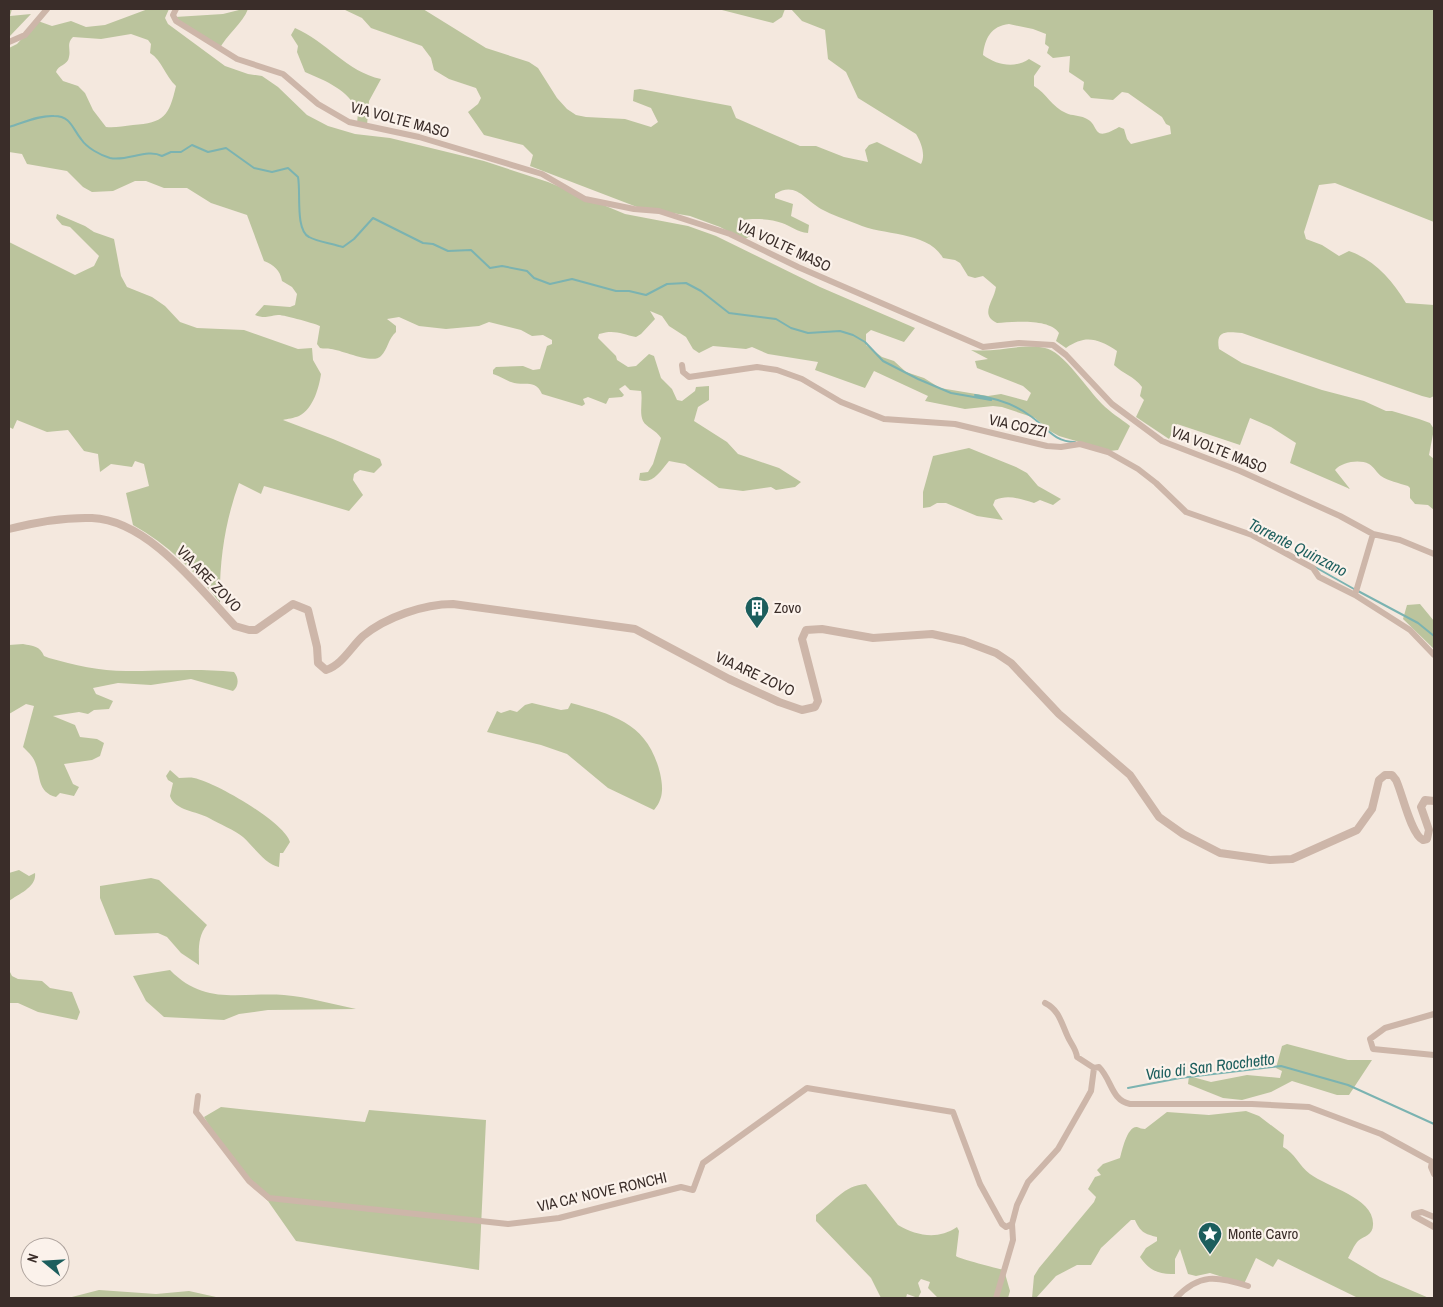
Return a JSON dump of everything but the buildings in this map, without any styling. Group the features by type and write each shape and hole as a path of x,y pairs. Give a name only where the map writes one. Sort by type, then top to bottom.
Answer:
{"street":[{"path":"9,42 25,35 47,9"},
{"name":"VIA VOLTE MASO","path":"176,9 172,15 176,22 237,59 283,74 318,104 348,122 419,137 542,174 585,199 634,209 659,211 730,234 798,267 983,347 1019,343 1053,346 1066,355 1112,404 1162,441 1240,471 1340,516 1373,534"},
{"name":"VIA COZZI","path":"682,364 683,372 689,377 757,367 777,370 802,379 841,402 884,418 955,424 1047,446 1061,447 1080,444 1108,452 1138,469 1186,512 1252,534 1312,568 1319,578 1355,595 1410,630 1434,656"},
{"name":"VIA ARE ZOVO","path":"9,529 43,520 94,518 138,533 167,554 235,626 256,630 293,604 308,610 317,647 318,663 326,670 338,664 364,636 376,628 416,609 438,604 453,604 635,629 729,679 779,702 806,710 815,707 818,701 802,639 806,630 822,629 874,638 932,634 964,641 996,653 1012,663 1059,714 1130,775 1159,817 1204,846 1233,857 1270,860 1292,859 1357,830 1369,815 1375,802 1379,780 1384,775 1392,775 1396,780 1418,837 1423,840 1427,839 1429,832 1421,807 1425,800 1434,801"},
{"path":"1355,595 1373,534 1400,540 1434,554"},
{"path":"1044,1003 1059,1016 1066,1035 1077,1050 1077,1056 1094,1068 1099,1067 1105,1074 1114,1095 1121,1102 1130,1104 1252,1104 1309,1107 1381,1134 1433,1162 1431,1167 1434,1174"},
{"path":"1434,1014 1385,1028 1370,1039 1373,1049 1434,1055"},
{"path":"996,1298 1013,1240 1012,1224 1028,1182 1058,1149 1091,1091 1094,1068"},
{"name":"VIA CA' NOVE RONCHI","path":"198,1096 196,1112 249,1181 269,1198 508,1224 559,1218 681,1187 693,1190 703,1163 807,1088 953,1112 980,1184 1002,1224 1006,1226 1012,1224"},
{"path":"1434,1217 1422,1212 1414,1214 1414,1216 1434,1227"},
{"path":"1176,1298 1197,1281 1223,1278 1248,1286"}],"green space":[{"path":"9,9 12,9 10,16 31,14 9,37"},
{"path":"148,9 169,9 165,18 168,24 225,66 248,74 262,76 278,87 307,115 328,126 355,134 390,138 484,161 548,182 625,214 688,226 716,236 820,287 915,328 904,342 871,330 866,334 866,345 882,357 894,361 906,372 924,378 940,388 988,396 1001,394 1027,401 1031,393 1023,386 977,368 975,361 988,359 971,350 1026,347 1045,348 1060,356 1102,404 1130,426 1118,450 1110,451 1059,436 1035,418 1002,407 965,409 925,401 928,396 874,371 865,388 815,370 818,362 768,354 752,347 746,349 713,346 699,353 693,349 686,337 669,326 662,316 650,311 655,319 636,337 618,332 609,332 599,334 598,338 616,356 617,360 628,367 636,366 649,354 654,356 661,378 672,389 677,400 682,401 695,391 696,387 709,386 709,400 698,407 694,421 727,442 738,454 779,468 801,482 795,487 776,490 771,487 743,491 719,488 685,464 669,461 652,479 648,481 639,480 640,473 648,472 653,464 661,438 643,421 641,414 641,391 630,390 625,385 619,389 624,395 622,397 609,398 606,404 588,397 583,399 585,404 582,406 542,394 533,384 516,383 493,374 493,370 496,367 523,366 533,370 540,369 547,346 552,344 552,340 543,335 532,336 521,330 489,322 479,326 446,329 419,326 399,317 387,319 396,326 396,332 381,356 377,358 365,358 336,350 320,348 317,344 320,326 281,315 264,317 255,315 264,305 290,307 295,305 297,294 292,287 282,281 276,268 264,261 247,215 211,203 187,188 164,188 146,181 135,181 113,191 92,192 83,187 67,171 27,164 22,154 9,152 9,48 17,44 38,21 52,26 71,21 86,27 105,25","holes":["131,34 148,40 151,44 150,53 158,60 176,86 171,104 164,116 158,120 143,124 106,127 93,110 85,93 78,86 63,81 56,72 68,60 69,44 73,37 101,39"]},
{"path":"248,9 246,14 219,50 175,17 223,14"},
{"path":"343,9 423,9 486,48 529,62 538,68 557,98 567,109 576,115 625,119 651,127 658,122 651,108 633,101 634,90 640,89 731,106 736,118 800,146 816,146 844,157 868,162 865,150 869,145 877,142 921,164 923,153 916,134 858,98 846,72 828,59 825,30 802,21 791,9 1434,9 1434,222 1335,183 1319,185 1304,232 1306,239 1322,245 1339,256 1349,251 1375,265 1395,286 1406,303 1434,305 1434,396 1430,398 1422,396 1242,333 1224,333 1219,338 1218,343 1219,349 1242,363 1322,390 1364,401 1386,411 1392,411 1430,423 1434,429 1429,455 1434,459 1434,510 1428,505 1415,504 1410,498 1410,488 1408,486 1384,478 1371,465 1365,462 1346,463 1335,470 1350,489 1290,463 1296,443 1271,427 1250,418 1240,445 1177,424 1169,439 1136,417 1144,400 1140,396 1142,387 1136,380 1114,365 1117,351 1103,343 1091,340 1079,341 1066,348 1056,341 1059,333 1054,328 1039,323 997,323 992,320 988,312 996,287 983,276 975,278 968,276 960,263 943,258 936,249 927,243 904,235 868,228 839,217 821,209 795,191 782,191 775,194 775,198 793,204 791,216 809,225 808,233 773,221 747,219 743,220 741,224 750,236 744,240 720,227 690,216 637,207 530,166 533,155 523,145 484,135 468,112 478,104 481,98 476,88 449,79 434,70 431,58 422,46 371,28 362,18","holes":["1009,24 1046,34 1045,44 1049,47 1047,53 1053,58 1070,56 1069,72 1084,82 1083,89 1091,98 1113,100 1122,92 1128,93 1162,117 1166,124 1170,126 1171,134 1131,144 1127,139 1124,129 1119,127 1104,134 1100,133 1090,121 1061,110 1034,86 1034,76 1041,66 1029,59 1012,65 1000,63 983,55 987,38 998,27"]},
{"path":"718,9 785,9 782,17 773,23"},
{"path":"295,28 317,40 358,70 381,79 369,101 367,125 357,124 358,112 354,104 343,92 305,72 297,52 298,46 291,35"},
{"path":"57,214 94,232 114,239 121,276 127,287 152,297 165,306 180,322 197,328 244,330 298,349 312,348 313,360 321,374 312,403 304,413 297,417 283,420 380,459 382,465 374,473 360,470 354,474 353,480 363,495 349,511 264,486 261,494 239,483 230,512 224,542 220,603 201,580 169,550 133,525 126,493 149,486 144,464 135,461 132,467 111,464 100,472 98,454 84,451 68,430 47,432 17,420 13,429 9,427 9,242 75,275 94,266 99,256 70,227 62,225 56,218"},
{"path":"969,448 1027,473 1038,486 1061,499 1053,505 1040,500 1034,503 1010,497 1000,498 995,500 993,505 1003,520 977,516 946,503 937,503 923,508 923,492 933,456"},
{"path":"1420,604 1434,621 1434,649 1403,619 1407,605"},
{"path":"23,644 38,648 44,656 49,658 97,669 116,671 194,670 234,672 238,682 233,691 191,679 151,685 118,683 93,688 96,694 113,701 109,709 94,710 88,714 79,712 53,716 75,725 80,737 97,739 104,743 100,756 92,760 64,764 73,784 79,787 74,796 60,793 56,797 50,795 43,787 34,760 23,747 34,706 26,704 9,714 9,645"},
{"path":"532,703 561,710 568,709 571,703 602,712 628,724 638,732 655,756 660,773 662,792 660,801 654,810 608,788 567,754 541,745 487,732 497,711 501,713 510,710 517,712 525,705"},
{"path":"170,770 179,778 194,778 217,787 248,804 275,824 290,842 283,853 280,853 279,867 264,859 236,832 177,805 170,796 173,783 166,776"},
{"path":"19,870 29,876 35,873 35,878 26,890 9,901 9,873"},
{"path":"151,878 159,880 207,925 200,939 199,965 181,953 167,937 158,933 115,935 100,898 100,886"},
{"path":"9,970 12,976 18,979 42,981 50,988 72,992 80,1012 77,1020 38,1012 18,1003 9,1003"},
{"path":"170,970 196,989 210,993 223,995 284,995 356,1009 268,1010 239,1014 224,1020 164,1017 146,1001 133,976"},
{"path":"1287,1044 1348,1060 1372,1060 1349,1095 1337,1095 1292,1081 1271,1092 1242,1100 1223,1098 1188,1084 1189,1076 1211,1082 1247,1075 1280,1078 1282,1071 1276,1068 1282,1046"},
{"path":"221,1107 365,1122 369,1110 486,1120 479,1270 296,1241 268,1201 228,1157 204,1117"},
{"path":"1246,1111 1259,1116 1284,1135 1283,1147 1310,1174 1349,1194 1366,1207 1372,1216 1372,1231 1360,1239 1348,1258 1380,1277 1429,1298 1358,1298 1278,1259 1273,1267 1256,1258 1244,1284 1210,1273 1196,1276 1188,1274 1180,1249 1175,1259 1175,1274 1164,1274 1151,1268 1140,1257 1146,1248 1157,1241 1157,1237 1143,1232 1135,1220 1131,1220 1101,1248 1091,1265 1077,1265 1056,1276 1036,1298 1032,1298 1034,1276 1094,1202 1096,1197 1088,1189 1095,1177 1101,1175 1097,1170 1103,1164 1120,1158 1130,1130 1137,1127 1145,1129 1167,1112 1209,1115"},
{"path":"866,1184 898,1225 905,1229 920,1234 935,1235 957,1227 959,1231 956,1256 1004,1270 1010,1291 1008,1298 938,1298 928,1288 930,1282 921,1279 918,1283 921,1292 918,1298 907,1294 906,1298 881,1298 871,1278 816,1221 816,1215 839,1195 858,1185"},
{"path":"99,1290 156,1294 189,1291 216,1297 254,1298 68,1298"}],"waterway":[{"name":"Torrente Quinzano","path":"9,127 48,116 60,117 68,120 87,145 98,153 110,158 116,159 143,154 162,156 171,152 181,152 192,145 208,152 226,148 254,168 272,172 288,168 298,177 300,219 305,233 316,240 343,247 354,239 373,218 423,243 433,244 448,251 471,250 490,268 502,266 527,271 534,278 550,284 572,279 616,291 629,291 646,295 667,284 686,283 701,291 729,313 776,319 791,328 808,333 840,331 853,335 865,342 883,361 918,379 951,393 991,400 975,395 982,396 1010,404 1035,419 1055,436 1075,442"},
{"name":"Torrente Quinzano","path":"1315,567 1354,589"},
{"name":"Torrente Quinzano","path":"1358,591 1418,623 1434,636"},
{"name":"Vaio di San Rocchetto","path":"1128,1088 1180,1078 1281,1066 1348,1085 1434,1124"}],"place":[{"name":"Zovo","path":"757,629"},
{"name":"Monte Cavro","path":"1210,1255"}]}
